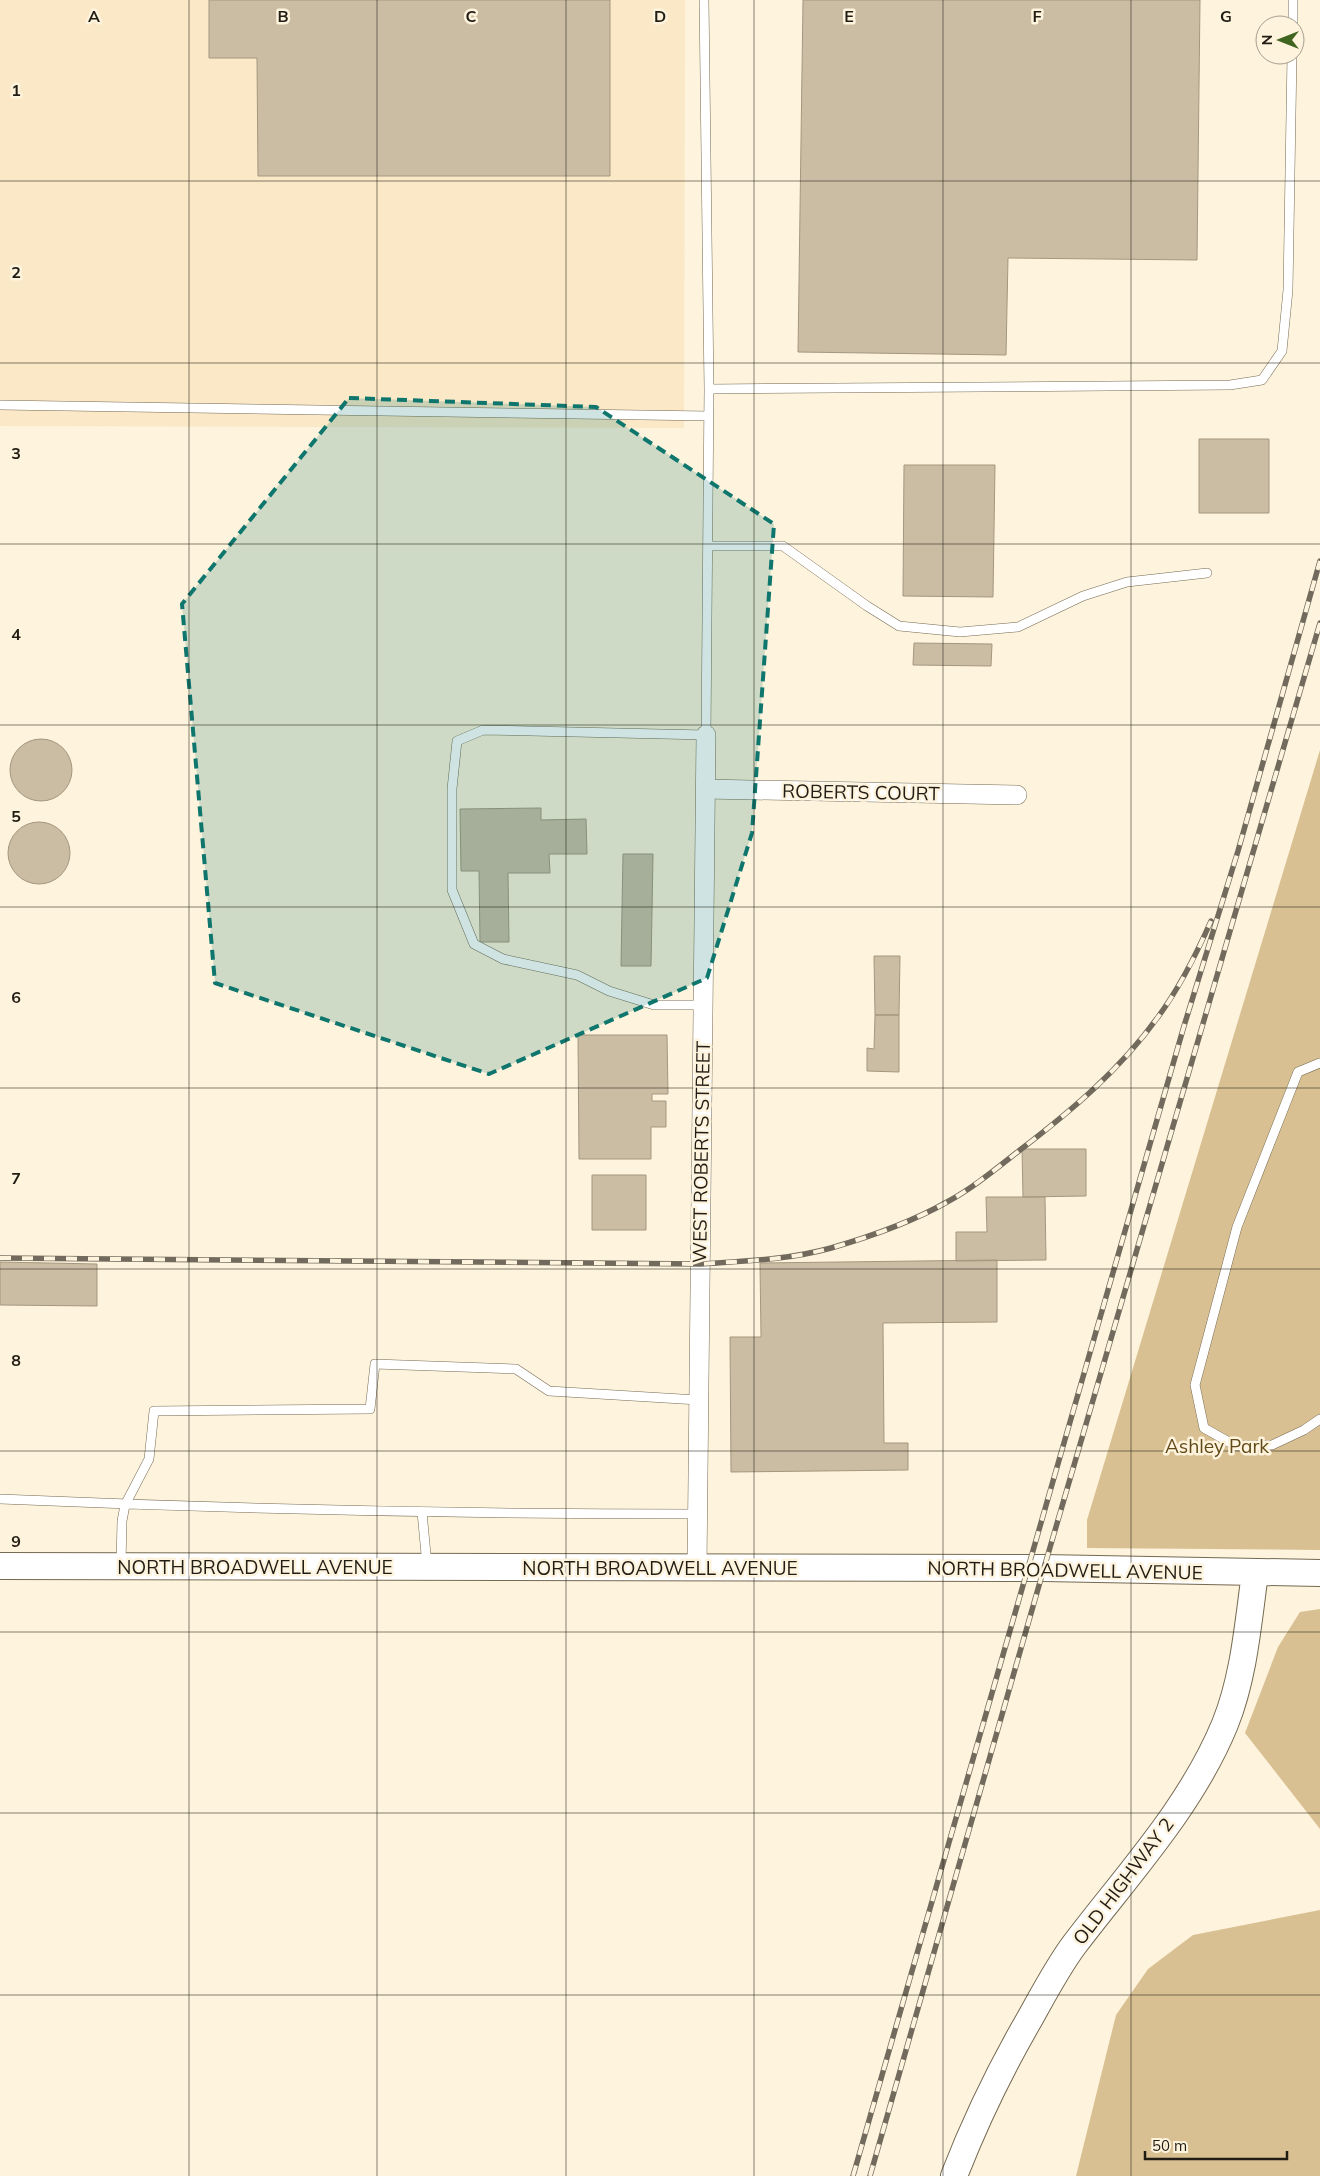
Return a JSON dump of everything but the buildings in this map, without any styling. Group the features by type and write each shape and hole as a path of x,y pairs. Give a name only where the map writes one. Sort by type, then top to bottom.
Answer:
{"main road":[{"name":"NORTH BROADWELL AVENUE","path":"0,1566 1044,1568 1320,1573"},
{"name":"OLD HIGHWAY 2","path":"954,2176 973,2127 1005,2063 1041,1999 1073,1947 1185,1798 1215,1746 1235,1698 1255,1573"}],"street":[{"name":"WEST ROBERTS STREET","path":"697,1568 706,735"},
{"name":"ROBERTS COURT","path":"705,789 1017,795"}],"lane":[{"path":"703,1005 654,1005 609,991 577,975 503,959 474,944 452,890 452,789 456,741 483,730 706,735 709,389 704,0"},
{"path":"1293,0 1293,15"},
{"path":"709,389 1230,385 1262,380 1282,351 1288,290 1292,65"},
{"path":"0,405 709,416"},
{"path":"708,546 783,546 867,606 899,626 960,632 1018,627 1083,596 1127,582 1207,572"},
{"path":"1320,1063 1298,1072 1237,1227 1195,1386 1204,1428 1236,1446 1272,1445 1304,1430 1320,1419"},
{"path":"121,1566 122,1521 125,1505 149,1459 154,1411 370,1409 375,1364 516,1369 549,1391 698,1400"},
{"path":"0,1499 125,1505 422,1512 698,1514"},
{"path":"422,1512 427,1567"}],"highlighted area":[{"path":"349,398 596,407 774,524 752,833 707,978 489,1074 215,983 182,604"}],"shaded area":[{"path":"0,0 685,0 684,428 0,426"}],"green space":[{"name":"Ashley Park","path":"1320,750 1320,1550 1087,1548 1087,1520"},
{"path":"1320,1609 1320,1829 1245,1733 1278,1647 1300,1612"},
{"path":"1320,1910 1320,2176 1076,2176 1116,2015 1148,1969 1193,1935"}],"railway":[{"path":"853,2176 1184,1026 1238,851 1320,561"},
{"path":"870,2176 1044,1568 1320,623"},
{"path":"0,1258 700,1264 782,1258 831,1248 905,1222 957,1196 994,1171 1076,1105 1128,1055 1158,1017 1187,970 1211,921"}]}
